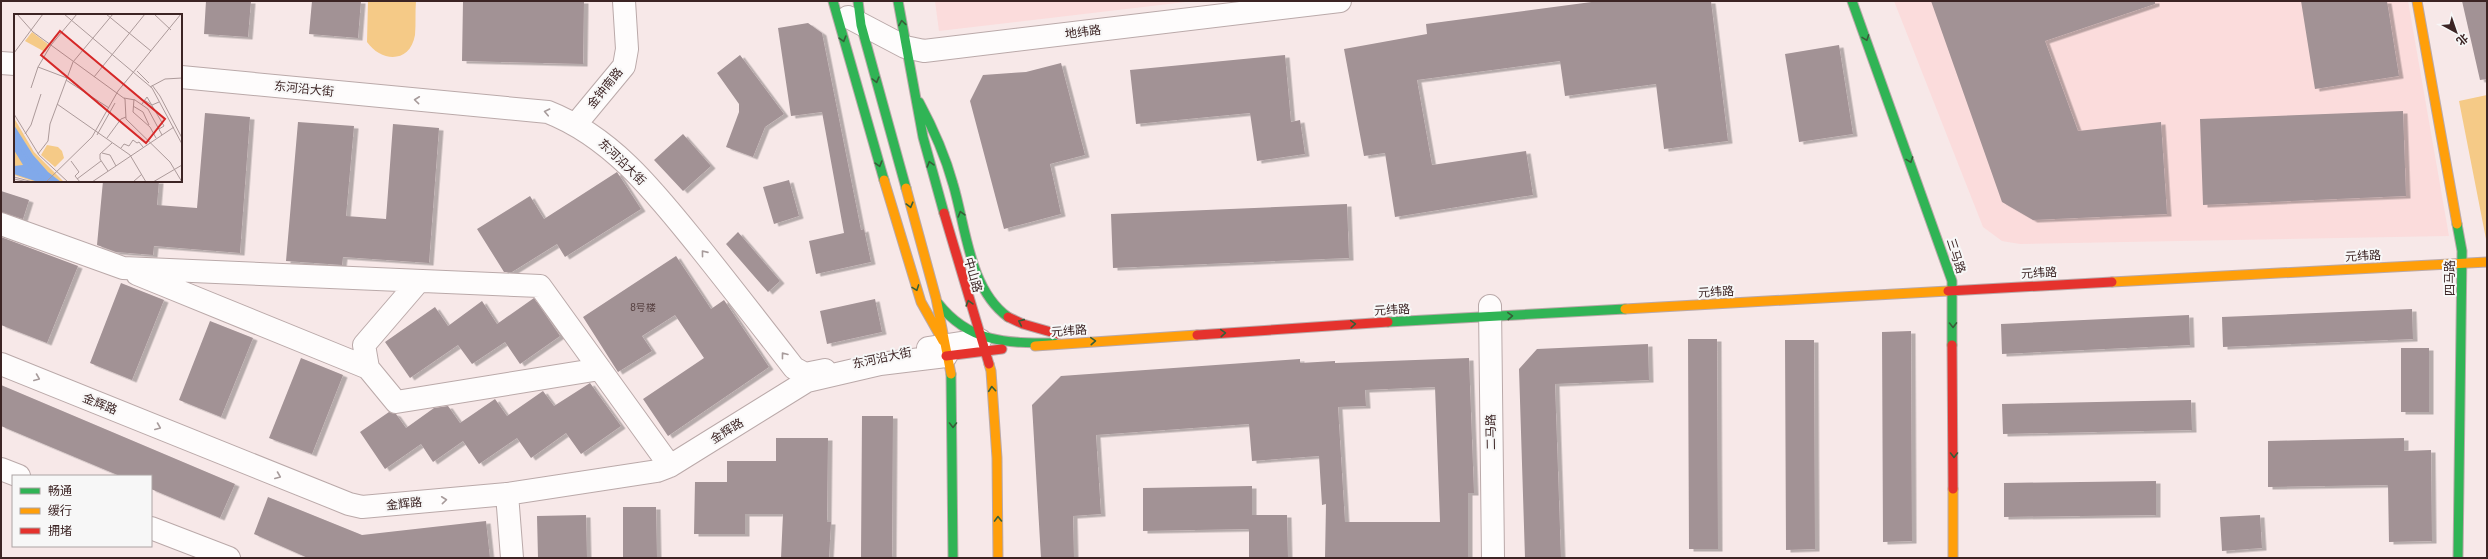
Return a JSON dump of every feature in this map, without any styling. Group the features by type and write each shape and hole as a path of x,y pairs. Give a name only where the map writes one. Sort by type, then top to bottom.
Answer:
{"street":[{"name":"金钟南路","path":"576,124 624,66 627,50 624,1"},
{"path":"858,1 861,24 936,298 946,350 953,398 953,558"},
{"name":"中山路","path":"898,1 905,47 923,137 983,341 990,371 994,416 998,558"},
{"name":"地纬路","path":"834,5 861,24 905,47 924,51 1340,1"},
{"name":"三马路","path":"1852,1 1952,281 1950,292 1953,558"},
{"name":"四马路","path":"2417,1 2458,251 2463,263 2458,558"},
{"path":"834,5 912,276 921,302 946,350"},
{"path":"1,62 14,64"},
{"name":"东河沿大街","path":"182,77 548,112 576,124 609,147 665,205 794,368 805,374 946,350"},
{"name":"元纬路","path":"913,89 935,134 950,175 984,289 1006,315 1025,324 1062,334 983,341"},
{"path":"1,224 123,268 368,368 396,402 600,369"},
{"name":"三马路","path":"1946,235 1962,289"},
{"path":"2458,251 2474,251"},
{"name":"元纬路","path":"1120,330 1487,309 1950,292 1962,289 2487,262"},
{"path":"123,268 540,286 670,466"},
{"name":"元纬路","path":"1962,289 1978,279"},
{"path":"368,368 364,345 419,281"},
{"name":"元纬路","path":"1671,296 1952,281 1962,289"},
{"path":"1922,283 1950,292 1962,314"},
{"path":"936,298 953,323 983,341 1054,343"},
{"name":"元纬路","path":"983,341 1054,343 1487,309"},
{"name":"二马路","path":"1487,309 1492,558"},
{"name":"东河沿大街","path":"807,381 983,341"},
{"name":"金辉路","path":"1,364 349,504 362,507 379,507 507,494 657,471 670,466 807,381"},
{"path":"1,469 16,475"},
{"path":"507,494 512,558"},
{"path":"152,528 228,558"}],"shaded area":[{"path":"368,1 416,1 415,35 412,44 407,51 394,57 387,56 373,49 367,42"},
{"path":"935,1 1194,1 939,31"},
{"path":"1894,1 2408,1 2449,236 2020,244 2002,241 1983,227"},
{"path":"2487,95 2487,239 2486,239 2459,101"}],"building":[{"path":"206,1 251,1 248,37 204,34"},
{"path":"312,1 361,1 358,38 309,34"},
{"path":"463,1 584,1 583,64 462,61"},
{"path":"1599,1 1711,1 1728,141 1664,149 1656,84 1565,96 1560,61 1417,80 1432,165 1526,151 1533,195 1395,217 1385,153 1364,156 1344,49 1427,34 1426,24"},
{"path":"1931,1 2155,1 2155,4 2045,41 2078,131 2161,122 2167,214 2033,220 2002,202"},
{"path":"2301,1 2387,1 2399,76 2315,89"},
{"path":"2462,1 2487,1 2487,79 2480,80"},
{"path":"808,23 822,33 861,230 864,229 871,262 816,274 809,241 844,233 822,112 791,116 778,28"},
{"path":"1839,45 1853,134 1799,142 1785,54"},
{"path":"740,55 784,114 765,127 753,157 726,147 739,112 739,104 717,73"},
{"path":"1285,55 1291,122 1300,120 1305,154 1257,161 1250,113 1136,124 1130,70"},
{"path":"1061,63 1085,155 1050,164 1061,214 1004,229 970,101 983,75 1026,72"},
{"path":"2403,111 2406,196 2203,205 2200,119"},
{"path":"205,113 250,117 240,253 154,246 153,255 116,252 97,245 103,182 159,182 157,205 197,208"},
{"path":"298,122 354,126 346,216 386,219 393,124 439,128 429,263 343,257 342,265 286,261"},
{"path":"683,134 711,166 683,191 654,160"},
{"path":"617,172 641,209 565,257 557,244 512,272 504,272 477,229 530,196 544,219"},
{"path":"789,180 799,216 774,224 763,187"},
{"path":"1,191 29,200 23,219 1,212"},
{"path":"1347,204 1349,258 1113,268 1111,214"},
{"path":"738,232 780,281 768,292 726,244"},
{"path":"1,237 78,266 47,343 1,325"},
{"path":"676,256 711,309 724,300 769,367 668,436 643,399 704,358 675,315 642,336 652,351 618,372 583,317"},
{"path":"121,283 164,300 132,380 90,363"},
{"path":"534,298 560,336 520,364 505,342 472,364 458,345 410,378 385,342 435,307 448,326 482,301 497,324"},
{"path":"875,299 882,332 827,344 820,311"},
{"path":"2412,309 2413,339 2223,347 2222,317"},
{"path":"2189,315 2190,345 2002,354 2001,324"},
{"path":"210,321 253,338 221,417 179,400"},
{"path":"1911,331 1912,541 1883,542 1882,332"},
{"path":"1688,339 1717,339 1718,549 1689,549"},
{"path":"1785,340 1814,340 1815,549 1786,550"},
{"path":"1648,344 1649,380 1555,384 1561,558 1525,558 1519,369 1537,349"},
{"path":"2401,348 2429,348 2429,412 2401,412"},
{"path":"301,358 343,375 312,454 269,438"},
{"path":"1469,358 1474,493 1468,493 1468,558 1325,558 1326,504 1322,505 1319,456 1252,461 1249,424 1096,435 1101,514 1073,516 1074,558 1041,558 1032,405 1061,376 1300,359 1300,363 1335,361 1335,363","holes":["1435,387 1440,522 1345,522 1338,407 1366,406 1365,390"]},
{"path":"590,383 621,426 581,454 566,433 531,458 517,438 479,464 463,441 433,462 421,444 385,469 360,432 389,412 396,414 406,428 434,408 448,406 460,423 495,399 507,416 543,391 554,406"},
{"path":"1,385 235,484 220,518 152,489 152,475 118,475 1,426"},
{"path":"2191,400 2192,430 2003,434 2002,404"},
{"path":"862,416 893,416 892,558 861,558"},
{"path":"776,438 828,438 827,522 831,522 829,558 781,558 783,514 745,514 745,534 694,534 695,482 727,482 727,461 776,461"},
{"path":"2404,438 2404,451 2431,450 2432,541 2389,542 2388,485 2268,487 2268,441"},
{"path":"2156,481 2156,515 2004,517 2004,483"},
{"path":"1252,486 1252,515 1287,515 1288,558 1249,558 1249,529 1143,531 1143,488"},
{"path":"268,497 362,535 486,521 490,558 308,558 254,534"},
{"path":"623,507 656,507 657,558 623,558"},
{"path":"586,515 587,558 538,558 537,516"},
{"path":"2260,515 2262,548 2222,551 2220,517"}],"traffic: fast":[{"path":"833,1 884,180"},
{"path":"858,1 861,25 906,188"},
{"path":"898,1 923,137 944,213"},
{"path":"1852,1 1952,281 1952,345"},
{"path":"919,102 934,132 946,163 977,274 995,305 1008,317"},
{"path":"2457,224 2462,251 2458,558"},
{"path":"938,303 950,316 963,326 990,338 1005,341 1054,343"},
{"path":"1388,322 1625,309"},
{"path":"951,374 953,558"}],"traffic: slow":[{"path":"2417,1 2457,224"},
{"path":"884,180 921,302 943,341"},
{"path":"906,188 936,298 951,374"},
{"path":"2112,282 2487,262"},
{"path":"1625,309 1948,291"},
{"path":"1035,346 1197,335"},
{"path":"989,364 991,371 997,458 998,558"},
{"path":"1953,489 1953,558"}],"traffic: jam":[{"path":"944,213 989,364"},
{"path":"1948,291 2112,282"},
{"path":"1008,317 1023,324 1058,334"},
{"path":"1197,335 1388,322"},
{"path":"1952,345 1953,489"},
{"path":"946,356 1002,349"}]}
